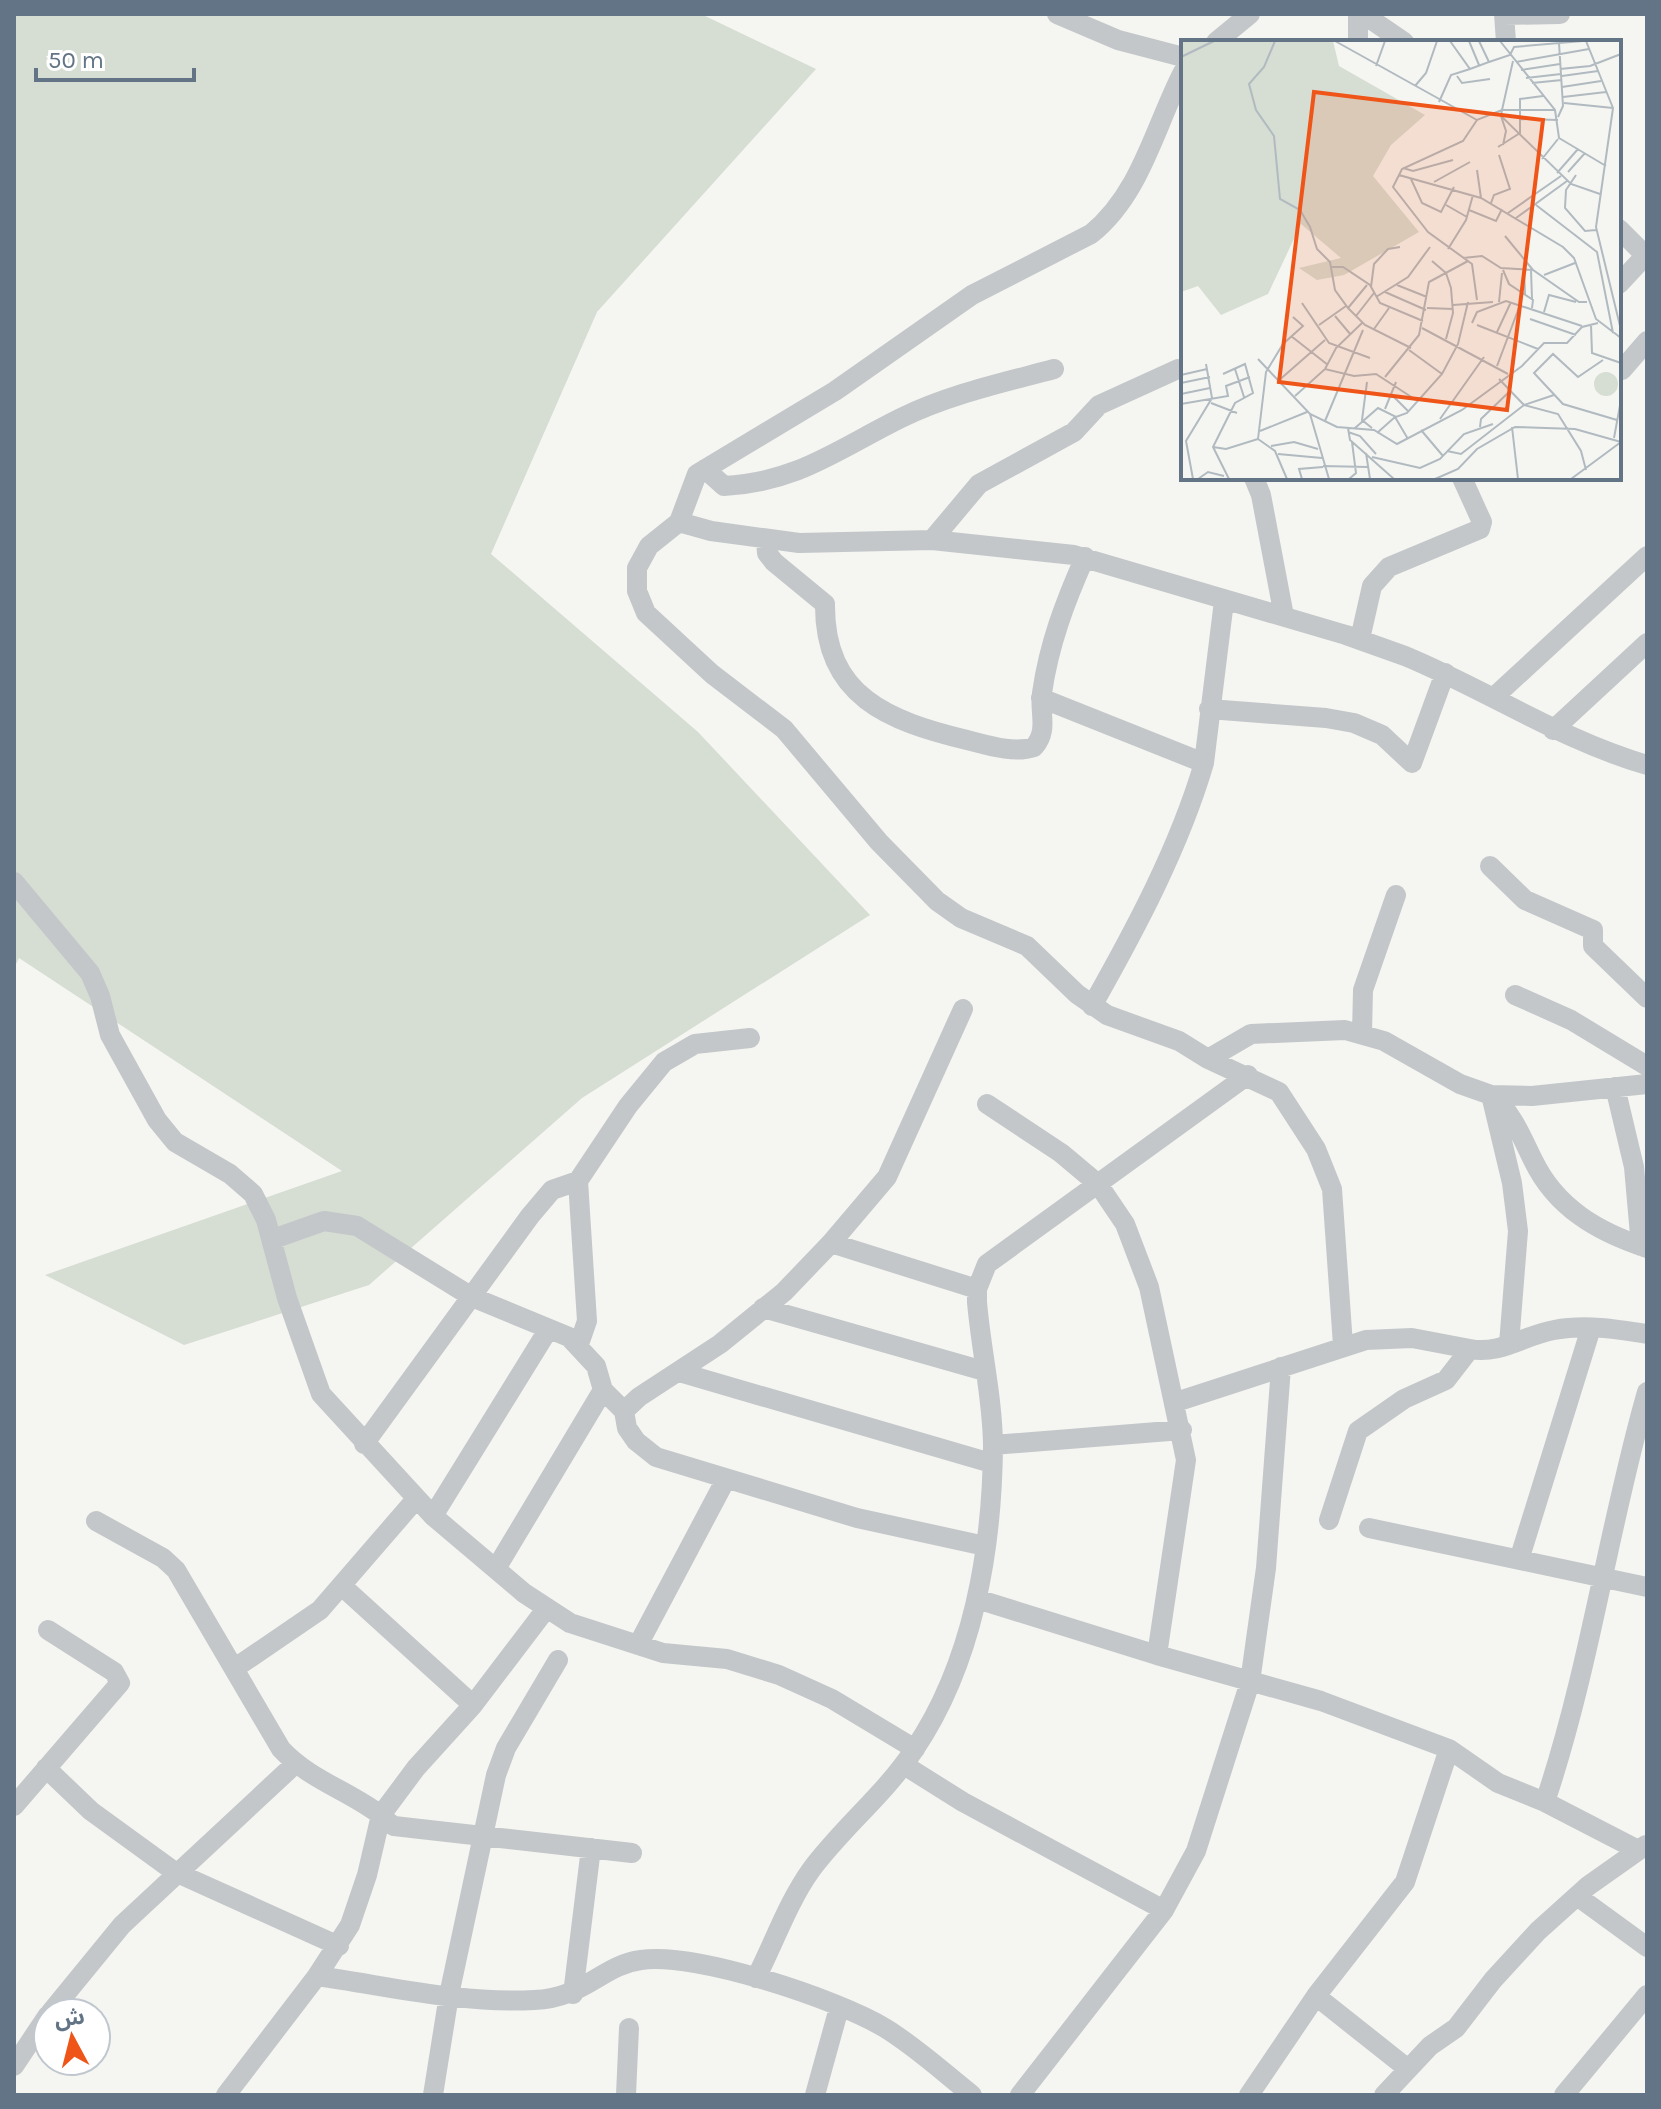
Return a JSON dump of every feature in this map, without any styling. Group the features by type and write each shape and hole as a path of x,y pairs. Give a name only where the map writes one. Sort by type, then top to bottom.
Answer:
{"street":[{"path":"1057,14 1118,40 1181,56"},
{"path":"1218,40 1250,14"},
{"path":"1358,40 1361,14 1401,40"},
{"path":"1506,40 1504,14 1560,14"},
{"path":"1181,77 1143,164 1106,222 1091,234 972,295 835,391 705,469 692,482 679,522 649,546 636,574 638,596 653,623 784,729 879,842 937,901 961,918 1027,946 1092,1006 1107,1015 1179,1041 1208,1059 1279,1092 1316,1149 1332,1189 1343,1345"},
{"path":"1621,231 1646,257 1621,282"},
{"path":"1622,370 1647,341"},
{"path":"705,469 724,486 775,480 945,400 982,386 1054,369"},
{"path":"932,540 979,484 1074,432 1099,405 1178,369"},
{"path":"1255,480 1261,495 1284,616"},
{"path":"1360,639 1376,577 1389,567 1480,529 1482,522 1463,480"},
{"path":"679,522 766,540 799,543 932,540 1085,557 1224,601 1360,639 1445,673 1553,730 1647,765"},
{"path":"766,540 767,553 774,562 821,597 825,604 827,637 835,662 866,702 884,714 970,741 1023,750 1034,747 1041,737 1041,698 1051,640 1085,557"},
{"path":"1494,697 1647,556"},
{"path":"1092,1006 1162,868 1204,763 1224,601"},
{"path":"1553,730 1647,643"},
{"path":"1209,709 1354,723 1382,735 1412,763 1445,673"},
{"path":"1041,698 1204,763"},
{"path":"1490,866 1525,900 1593,930 1593,946 1647,998"},
{"path":"14,882 90,973 100,996 110,1035 157,1120 175,1142 245,1185 260,1205 273,1239 287,1298 321,1394 433,1516 546,1609 570,1623 663,1653 727,1659 779,1675 832,1699 1004,1825 1164,1910"},
{"path":"1362,1033 1363,990 1396,895"},
{"path":"1515,995 1571,1020 1647,1066"},
{"path":"624,1411 763,1308 831,1243 887,1177 963,1009"},
{"path":"1208,1059 1238,1039 1263,1032 1323,1029 1362,1033 1397,1047 1460,1084 1491,1095 1532,1096 1647,1084"},
{"path":"364,1444 552,1190 578,1181 628,1106 664,1062 695,1044 750,1038"},
{"path":"756,1978 812,1869 909,1757 948,1687 977,1599 985,1546 992,1454 977,1289 987,1264 1248,1075"},
{"path":"1491,1095 1514,1122 1551,1192 1608,1235 1644,1247 1634,1167 1615,1087"},
{"path":"1491,1095 1512,1183 1518,1231 1509,1344"},
{"path":"987,1104 1061,1153 1098,1184 1114,1203 1139,1256 1182,1430 1185,1487 1157,1655"},
{"path":"578,1181 587,1321 579,1344"},
{"path":"273,1239 304,1226 343,1221 357,1226 472,1297 579,1344 596,1366 603,1390 624,1411 627,1428 636,1441 656,1457 857,1518 985,1546"},
{"path":"831,1243 977,1289"},
{"path":"763,1308 984,1371"},
{"path":"1176,1402 1343,1345 1397,1337 1496,1350 1545,1332 1591,1328 1647,1334"},
{"path":"1519,1560 1591,1328"},
{"path":"433,1516 548,1330"},
{"path":"1329,1520 1358,1431 1404,1399 1446,1380 1470,1349"},
{"path":"1020,2095 1164,1910 1196,1851 1250,1682 1266,1568 1281,1367"},
{"path":"679,1372 992,1454 1182,1430"},
{"path":"497,1567 603,1390"},
{"path":"1545,1802 1583,1679 1600,1578 1647,1392"},
{"path":"638,1645 726,1479"},
{"path":"235,1668 295,1630 343,1587 416,1499"},
{"path":"96,1521 163,1558 176,1570 257,1711 295,1764 381,1815 394,1826 632,1853"},
{"path":"1369,1528 1647,1587"},
{"path":"343,1587 473,1705"},
{"path":"977,1599 1157,1655 1321,1701 1377,1725 1449,1749 1498,1783 1642,1846 1577,1896 1523,1945 1456,2028 1430,2046 1384,2095"},
{"path":"226,2095 339,1946 367,1875 381,1815 416,1768 473,1705 546,1609"},
{"path":"14,1806 120,1683 114,1672 48,1630"},
{"path":"433,2095 449,1995 482,1836 506,1748 558,1660"},
{"path":"1249,2095 1316,1996 1405,1882 1449,1749"},
{"path":"63,1997 122,1925 175,1872 295,1764"},
{"path":"46,1768 91,1811 175,1872 339,1946"},
{"path":"573,1994 591,1848"},
{"path":"1577,1896 1647,1947"},
{"path":"317,1976 449,1995 531,2000 573,1994 624,1964 645,1959 691,1964 756,1978 839,2008 903,2040 972,2095"},
{"path":"1564,2095 1647,1995"},
{"path":"1316,1996 1408,2069"},
{"path":"815,2095 839,2008"},
{"path":"626,2095 629,2028"},
{"path":"14,2066 32,2039"}],"shaded area":[{"path":"14,14 701,14 816,69 597,312 491,554 698,732 870,915 582,1098 369,1285 184,1345 45,1275 342,1171 19,958 14,968"}]}
